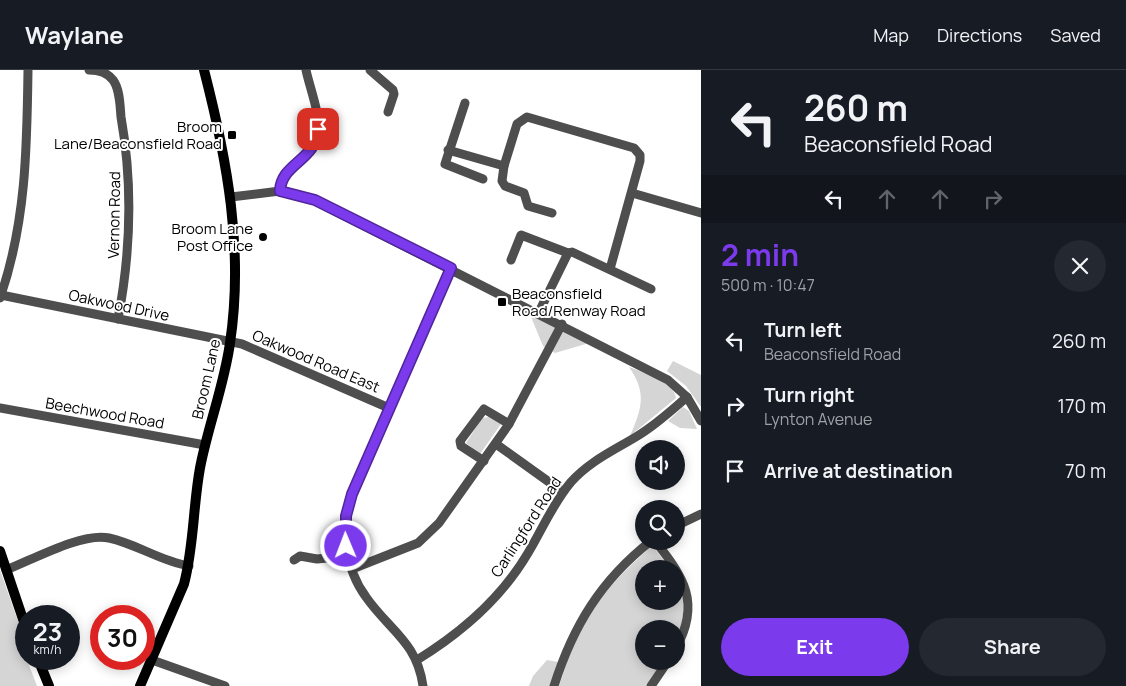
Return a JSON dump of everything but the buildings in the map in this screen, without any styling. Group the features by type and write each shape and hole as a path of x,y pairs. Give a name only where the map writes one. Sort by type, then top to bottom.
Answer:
{"main road":[{"name":"Broom Lane","path":"155,653 180,598 189,566 195,497 222,386 230,342 236,266 231,196 204,70"},
{"path":"0,551 18,605"},
{"path":"42,670 49,686"},
{"name":"Broom Lane","path":"140,686 147,670"}],"street":[{"path":"0,297 15,247 23,200 27,163 28,70"},
{"name":"Vernon Road","path":"89,70 108,75 116,87 128,163 129,240 118,319"},
{"path":"280,191 282,179 311,151 318,135 318,124 306,70"},
{"path":"370,70 393,90 394,94 388,112"},
{"path":"465,103 445,160 447,167 483,179"},
{"path":"552,214 528,206 524,193 505,186 502,181 504,166 517,124 527,117 634,148 640,155 640,161 610,269"},
{"path":"448,150 504,166"},
{"path":"231,196 280,191 315,200 539,312 668,380 687,397 701,421"},
{"path":"632,192 701,213"},
{"path":"511,260 522,235 568,253 572,252 651,289"},
{"path":"539,312 568,253"},
{"path":"423,686 416,660 399,633 366,598 348,556 345,527 348,504 451,268"},
{"name":"Oakwood Drive","path":"0,297 230,342"},
{"path":"352,569 418,543 439,523 509,424 562,324"},
{"name":"Oakwood Road East","path":"230,342 254,348 389,408"},
{"name":"Carlingford Road","path":"416,660 458,632 497,595 527,555 563,492 596,459 647,430 687,397"},
{"name":"Beechwood Road","path":"0,408 206,446"},
{"path":"484,461 461,446 460,441 484,409 509,424"},
{"path":"496,444 563,492"},
{"path":"685,522 701,514"},
{"path":"6,570 76,542 102,537 118,541 165,561 189,566"},
{"path":"554,686 567,648 588,609 620,569 641,550"},
{"path":"662,550 678,570 690,600 688,623 685,629"},
{"path":"294,560 300,556 317,559 348,556"},
{"path":"155,661 225,686"},
{"path":"651,686 662,670"}],"shaded area":[{"path":"529,312 589,343 555,353 543,346"},
{"path":"673,361 701,375 701,407 686,386 667,371"},
{"path":"629,367 664,382 674,392 676,398 630,436 641,401 635,376"},
{"path":"683,407 689,411 697,429 680,428 668,421"},
{"path":"489,417 501,424 480,454 466,443 482,418"},
{"path":"648,550 656,550 663,560 637,560"},
{"path":"635,562 635,610 684,610 682,620 635,620 635,670 657,670 646,686 559,686 574,642 588,615"},
{"path":"0,570 15,612 15,670 31,670 37,686 0,686"},
{"path":"547,660 558,662 550,686 529,686 533,676"}],"place":[{"name":"Broom Lane/Beaconsfield Road","path":"232,135"},
{"name":"Broom Lane Post Office","path":"263,237"},
{"name":"Beaconsfield Road/Renway Road","path":"502,302"}],"route":[{"path":"318,129 318,135 311,151 285,174 280,183 280,191 298,194 315,200 451,268 414,349 348,504 345,527 346,546"}]}
